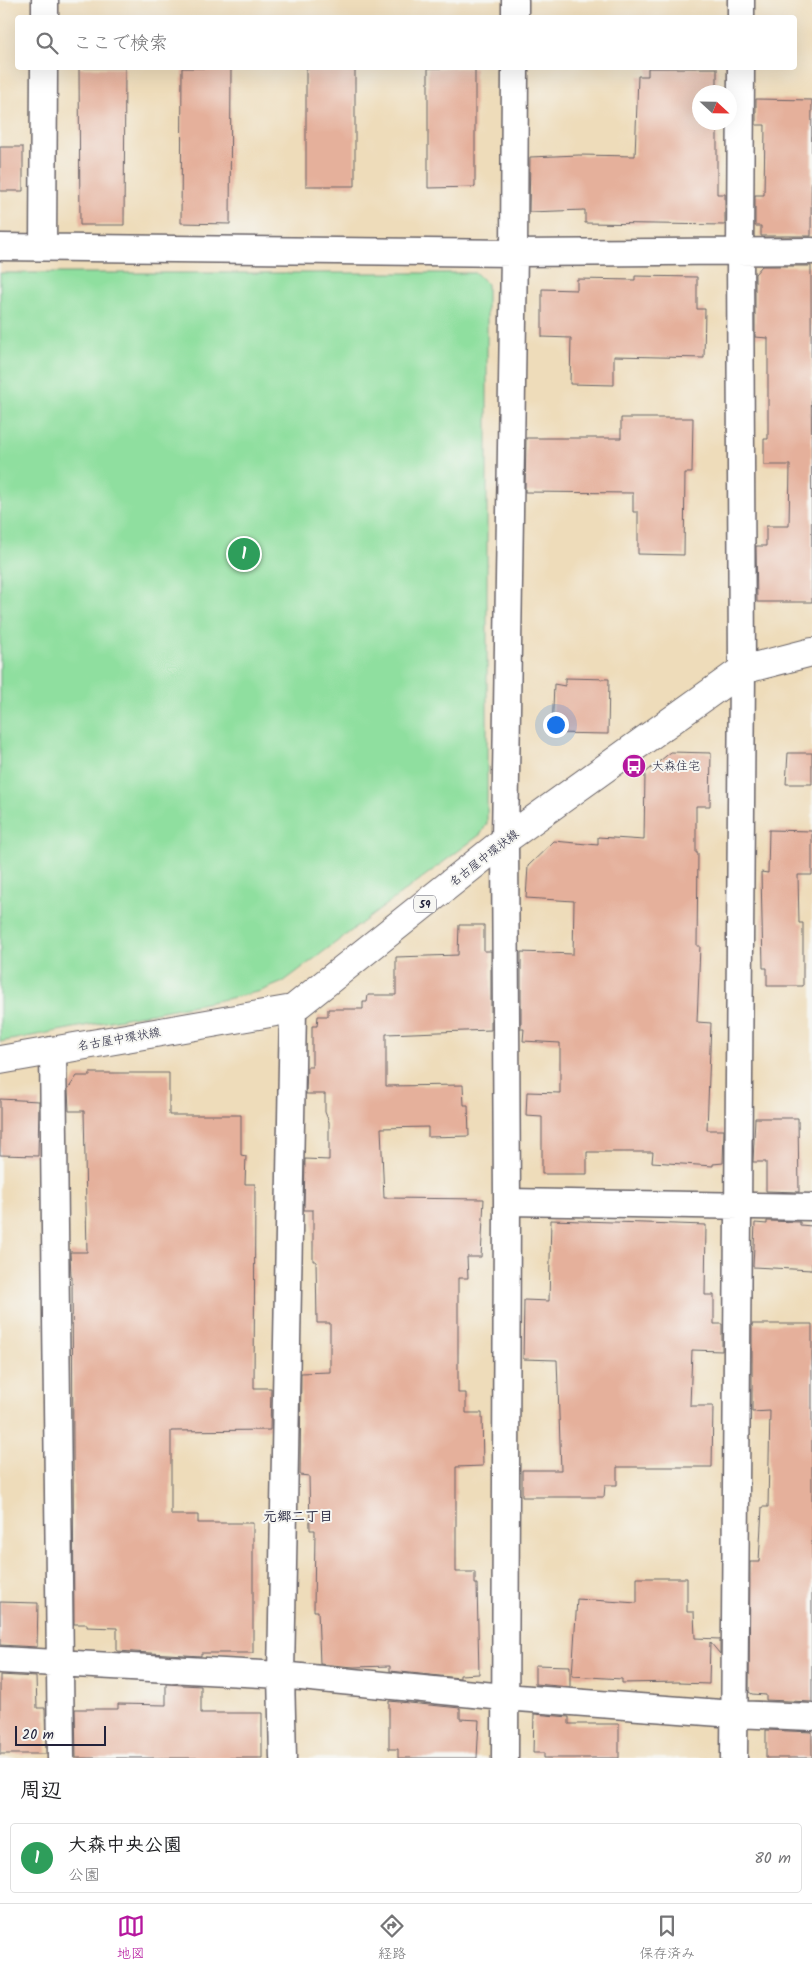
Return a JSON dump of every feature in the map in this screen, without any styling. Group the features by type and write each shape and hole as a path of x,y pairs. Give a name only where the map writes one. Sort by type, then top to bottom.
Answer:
{"main road":[{"name":"名古屋中環状線","path":"0,1060 293,1009 505,840 742,670 812,652"}],"street":[{"path":"45,0 45,15"},
{"path":"515,0 515,15"},
{"path":"741,0 741,15"},
{"path":"43,247 44,70"},
{"path":"504,1758 505,840 515,70"},
{"path":"734,1758 742,670 741,70"},
{"path":"0,247 514,253 812,252"},
{"path":"283,1758 281,1675 293,1009"},
{"path":"53,1050 61,1758"},
{"path":"506,1202 812,1207"},
{"path":"0,1660 281,1675 504,1697 812,1718"}],"green space":[{"path":"0,273 476,273 487,284 487,823 481,834 283,982 261,991 226,999 0,1042"}],"building":[{"path":"79,70 125,70 124,225 80,225"},
{"path":"182,70 231,70 230,224 181,223"},
{"path":"306,70 355,70 355,186 306,186"},
{"path":"428,70 475,70 475,187 428,188"},
{"path":"648,70 717,70 717,85 692,85 692,130 717,130 717,194 725,194 725,225 585,223 585,210 529,212 530,157 579,155 635,156 638,76 648,76"},
{"path":"756,99 812,100 811,236 761,236 761,226 755,226 755,195 764,195 765,125 756,125"},
{"path":"0,147 23,147 23,191 0,191"},
{"path":"762,266 811,266 812,602 757,602 756,546 766,546 766,526 789,526 790,465 764,465 764,439 768,439 768,338 755,337 755,274"},
{"path":"635,276 697,277 697,309 705,309 704,358 614,356 614,385 570,384 571,338 542,337 542,289 577,290 577,279 635,280"},
{"path":"621,418 693,418 692,473 685,473 684,555 638,554 638,512 633,512 633,493 525,492 526,438 621,438"},
{"path":"565,678 609,679 608,734 552,733 554,684 565,686"},
{"path":"671,752 711,753 710,806 696,806 696,853 698,853 697,946 700,946 697,1022 711,1023 707,1130 724,1130 723,1163 713,1164 713,1166 652,1162 653,1152 587,1152 587,1174 542,1174 542,1117 526,1116 527,1092 560,1093 560,1043 523,1041 524,1029 521,1029 521,952 573,954 574,901 526,898 528,866 554,841 598,845 598,837 644,840 645,773"},
{"path":"788,753 812,753 812,784 786,784"},
{"path":"769,830 812,831 812,875 798,875 799,923 803,923 803,986 767,986 767,968 763,968 761,872 768,873"},
{"path":"459,925 484,925 484,951 491,951 491,1030 386,1034 386,1086 463,1085 464,1105 468,1105 469,1136 428,1137 428,1127 381,1128 384,1198 484,1199 481,1257 467,1257 468,1278 458,1278 458,1393 466,1393 466,1413 482,1413 483,1466 456,1467 456,1572 475,1572 475,1584 477,1584 479,1674 460,1675 460,1678 390,1671 390,1666 354,1667 320,1664 318,1611 314,1611 315,1530 310,1530 309,1476 300,1475 301,1373 330,1372 330,1323 317,1323 316,1261 313,1261 313,1210 304,1210 305,1159 329,1160 329,1122 325,1112 325,1094 306,1094 307,1067 312,1067 312,1026 317,1026 318,1016 328,1016 328,1009 363,1009 363,1002 367,1002 368,995 396,995 396,957 458,955"},
{"path":"90,1073 169,1073 169,1115 241,1115 241,1155 246,1156 245,1184 255,1184 254,1388 271,1388 270,1430 171,1431 171,1515 198,1515 198,1523 253,1523 253,1653 201,1653 201,1656 117,1651 117,1628 87,1627 87,1624 74,1624 72,1277 70,1252 87,1252 84,1111 69,1111 68,1089 77,1076 90,1076"},
{"path":"0,1099 39,1101 38,1156 0,1155"},
{"path":"755,1118 798,1118 799,1192 766,1191 766,1162 753,1162"},
{"path":"551,1220 706,1225 705,1295 714,1295 714,1324 722,1324 722,1351 692,1350 690,1406 713,1406 712,1467 617,1467 617,1485 605,1485 604,1497 522,1497 522,1470 561,1470 557,1360 523,1359 524,1300 549,1301"},
{"path":"767,1221 800,1222 800,1225 812,1226 812,1270 753,1267 755,1223 767,1224"},
{"path":"752,1324 812,1324 812,1702 766,1700 766,1695 749,1692 750,1562 759,1562 762,1507 768,1507 770,1411 752,1412"},
{"path":"637,1578 687,1578 687,1612 694,1612 695,1638 720,1639 720,1654 710,1642 709,1684 679,1682 622,1683 622,1679 572,1676 577,1599 637,1603"},
{"path":"0,1602 38,1603 37,1647 0,1645"},
{"path":"535,1665 570,1666 570,1687 535,1684"},
{"path":"0,1675 36,1677 37,1708 45,1708 46,1754 0,1754"},
{"path":"166,1684 201,1686 201,1713 262,1713 262,1758 76,1758 75,1709 118,1709 118,1704 166,1705"},
{"path":"389,1701 460,1708 460,1719 479,1720 477,1758 398,1758 398,1749 389,1749"},
{"path":"534,1714 569,1717 569,1724 619,1724 619,1758 544,1758 544,1753 533,1753"},
{"path":"766,1730 812,1732 812,1758 766,1758"}],"place":[{"name":"大森中央公園","path":"244,554"},
{"name":"大森住宅","path":"634,766"}],"district":[{"name":"元郷二丁目","path":"298,1516"}]}
